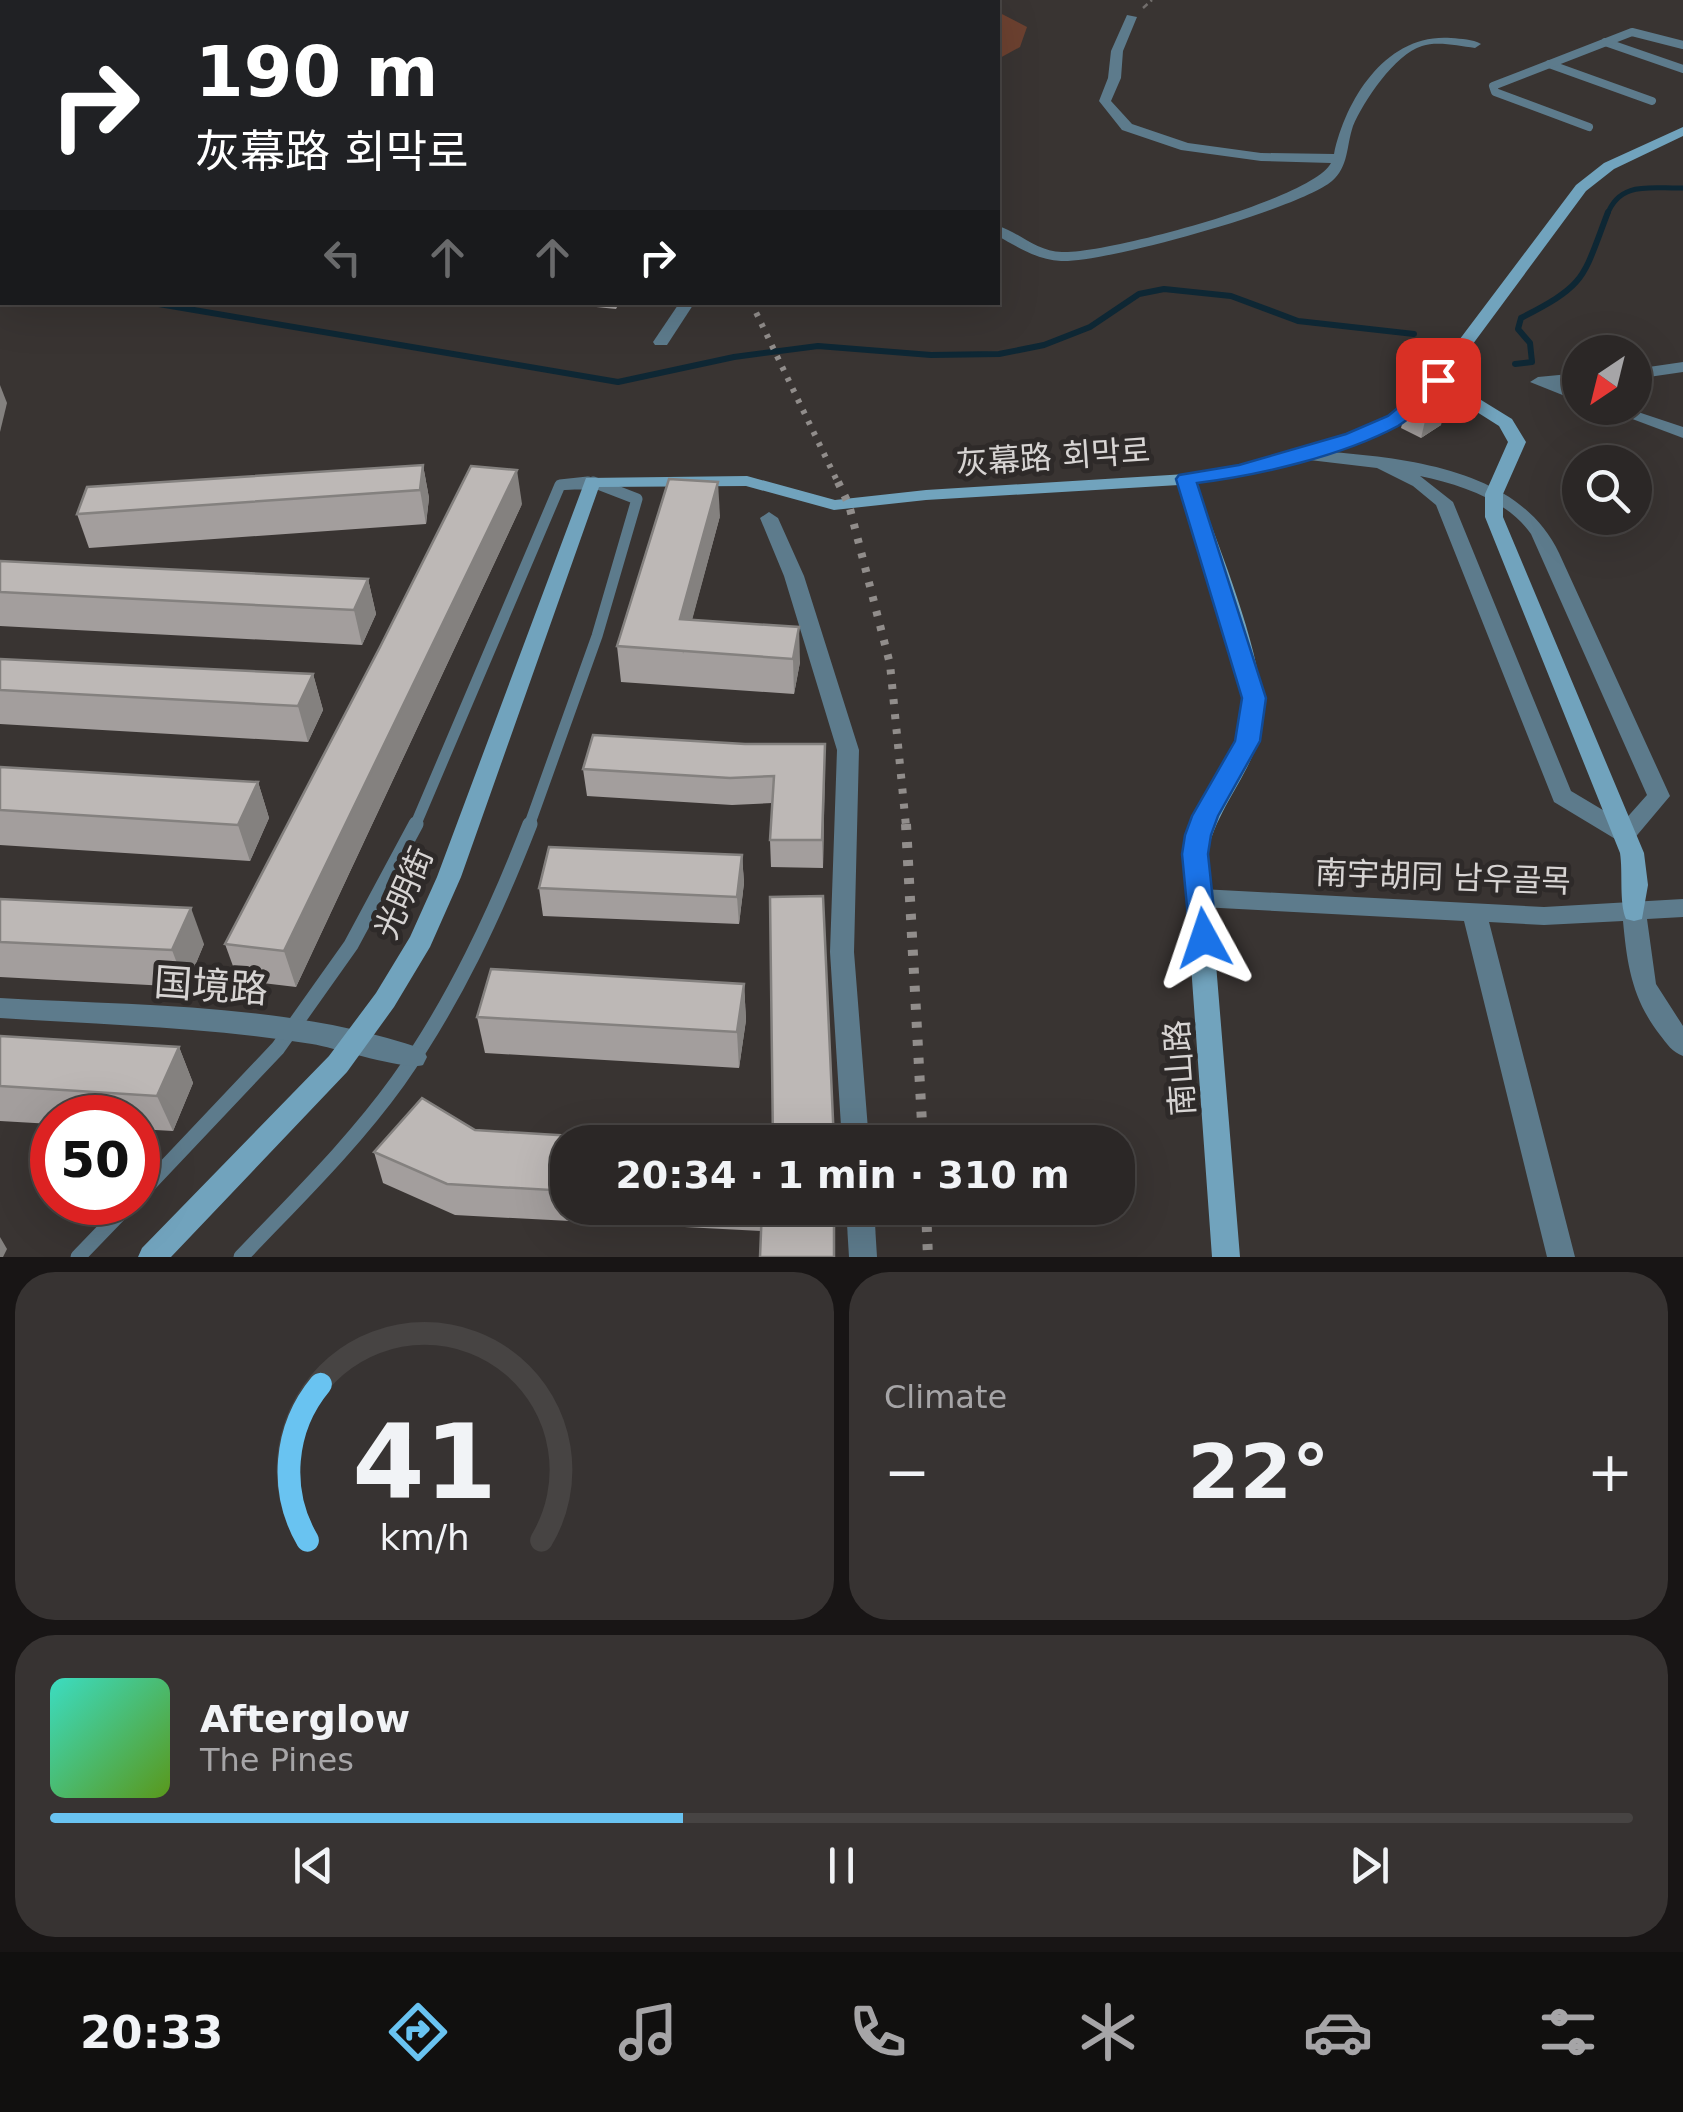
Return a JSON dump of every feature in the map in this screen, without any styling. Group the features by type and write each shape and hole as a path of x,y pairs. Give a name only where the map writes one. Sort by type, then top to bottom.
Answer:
{"main road":[{"name":"灰幕路 회막로","path":"592,482 747,481 849,505 926,496 1186,479 1306,455 1395,420 1438,380 1580,188 1609,166 1683,131"},
{"path":"1438,380 1506,423 1517,442 1494,494 1494,516 1624,834 1636,885 1634,912"},
{"name":"南山路","path":"1186,479 1254,698 1248,741 1205,816 1195,854 1226,1257"},
{"name":"光明街","path":"152,1257 338,1064 421,940 449,877 592,482"}],"street":[{"path":"1132,17 1116,54 1116,79 1105,100 1127,127 1186,147 1262,157 1341,158"},
{"path":"1000,231 1035,252 1081,258 1243,214 1327,179 1341,158 1346,127 1369,88 1406,47 1424,41 1475,44"},
{"path":"662,342 686,305"},
{"path":"1652,372 1683,367"},
{"path":"1562,380 1538,382 1562,390"},
{"path":"1652,422 1683,433"},
{"path":"1306,455 1383,464 1447,476 1494,494 1534,524 1659,796 1624,834 1562,796 1444,502 1419,482 1383,464"},
{"path":"768,518 794,576 848,750 842,952 855,1125"},
{"name":"南宇胡同 남우골목","path":"1200,898 1475,915 1683,908"},
{"path":"1634,912 1641,987 1651,1006 1683,1044"},
{"path":"1475,915 1560,1257"},
{"name":"国境路","path":"0,1008 292,1029 356,1039 414,1057"},
{"path":"861,1225 864,1257"}],"lane":[{"path":"1589,126 1492,90 1639,31 1683,44"},
{"path":"1604,42 1683,69"},
{"path":"1549,64 1652,101"},
{"path":"160,1172 292,1029 352,945 395,868 560,485 592,482 637,500 620,570 522,851 472,958 414,1057 363,1127 241,1257"},
{"path":"78,1257 109,1225"}],"shaded area":[{"path":"1000,13 1027,27 1020,47 1000,58"}],"building":[{"path":"1423,397 1446,408 1425,421 1405,411"},
{"path":"423,465 420,490 77,514 87,487"},
{"path":"471,466 517,470 284,951 225,944 380,647"},
{"path":"669,479 718,482 680,619 799,627 793,659 617,646"},
{"path":"0,561 368,579 354,610 0,592"},
{"path":"0,659 313,674 298,706 0,690"},
{"path":"593,735 745,744 825,744 822,840 770,840 774,776 730,778 583,769"},
{"path":"0,767 258,782 238,825 0,810"},
{"path":"549,847 742,855 737,897 539,888"},
{"path":"823,896 833,1125 773,1125 770,897"},
{"path":"0,899 191,908 172,950 0,942"},
{"path":"491,969 744,984 737,1032 477,1017"},
{"path":"0,1036 179,1047 157,1095 0,1086"},
{"path":"422,1098 475,1130 550,1135 550,1190 447,1184 374,1152"},
{"path":"761,1225 834,1225 834,1257 760,1257"}],"waterway":[{"path":"1607,215 1628,191 1683,188"},
{"path":"1515,364 1532,362 1530,343 1518,329 1521,318 1559,297 1580,278 1608,212"},
{"path":"165,305 618,382 734,357 818,346 931,355 999,354 1044,345 1090,327 1139,294 1164,289 1231,296 1298,321 1414,334"}],"railway":[{"path":"752,305 839,485"},
{"path":"838,482 849,505 890,664 906,826"},
{"path":"906,824 922,1125"},
{"path":"927,1225 928,1257"}],"route":[{"path":"1204,938 1195,854 1198,835 1248,741 1254,698 1186,479 1241,471 1306,455 1353,438 1395,420 1438,380"}]}
